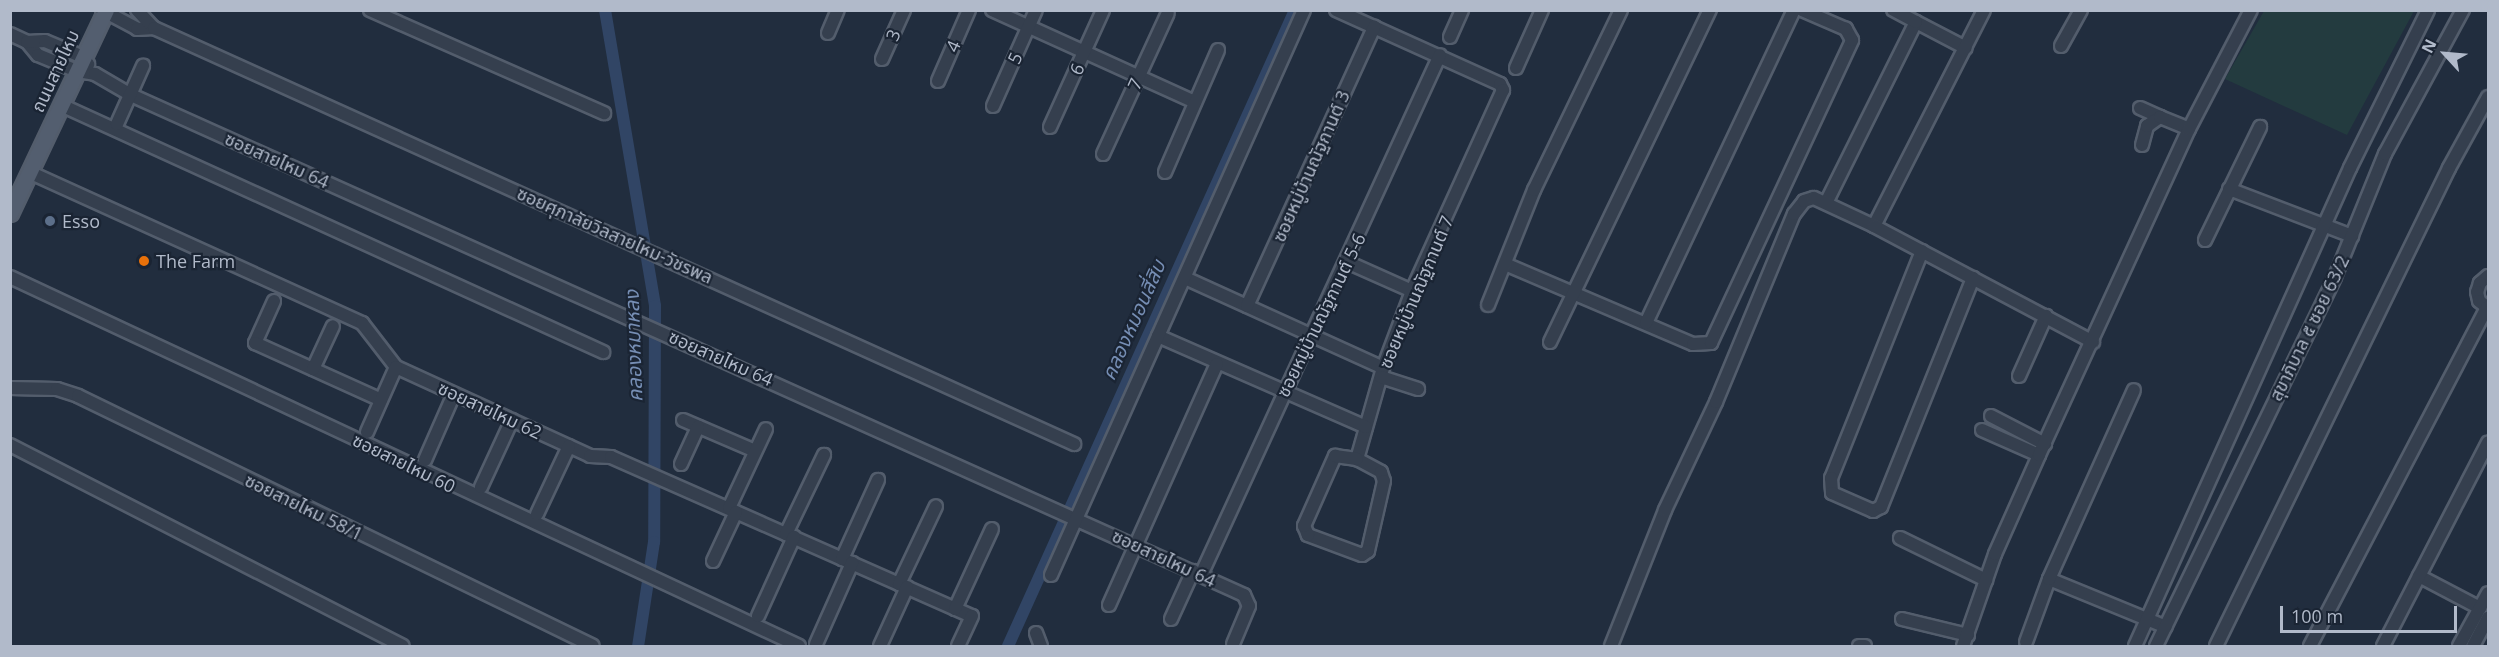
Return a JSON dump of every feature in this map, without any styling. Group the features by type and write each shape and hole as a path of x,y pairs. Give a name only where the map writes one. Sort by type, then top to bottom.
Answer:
{"main road":[{"name":"ถนนสายไหม","path":"10,213 104,12"}],"street":[{"path":"137,10 154,28"},
{"path":"370,10 604,113"},
{"path":"828,33 838,10"},
{"name":"3","path":"882,58 904,10"},
{"name":"4","path":"938,81 969,10"},
{"path":"992,10 1195,102"},
{"name":"5","path":"993,106 1036,10"},
{"name":"6","path":"1050,127 1103,10"},
{"path":"1051,575 1075,516 1185,278 1304,10"},
{"path":"1336,10 1440,55"},
{"path":"1450,37 1462,10"},
{"path":"1516,68 1542,10"},
{"path":"1488,305 1548,159 1621,10"},
{"path":"1550,342 1710,10"},
{"path":"1646,323 1794,10"},
{"path":"1505,264 1702,346 1714,339 1852,40 1846,29 1802,10"},
{"path":"1893,10 1966,48"},
{"path":"1874,226 1984,10"},
{"path":"2061,46 2081,10"},
{"path":"1902,619 1965,641 1986,580 2042,450 2188,129 2251,10"},
{"path":"2135,646 2150,619 2386,91 2428,10"},
{"name":"สุขาภิบาล ๕ ซอย 63/2","path":"2156,646 2352,236 2385,154 2463,10"},
{"path":"104,12 137,29 154,28"},
{"name":"7","path":"1102,154 1168,13"},
{"path":"1826,203 1916,22"},
{"name":"ซอยหมู่บ้านณัฐกานต์ 3","path":"1247,306 1374,27"},
{"name":"ซอยศุภาลัยวิลสายไหม-วัชรพล","path":"154,28 630,241 1074,444"},
{"path":"10,34 27,42 38,55 80,64"},
{"path":"1165,172 1218,50"},
{"name":"ซอยหมู่บ้านณัฐกานต์ 7","path":"1357,459 1382,373 1412,291 1503,94 1500,84 1440,55"},
{"name":"ซอยหมู่บ้านณัฐกานต์ 5-6","path":"1171,619 1197,573 1283,393 1313,336 1440,55"},
{"name":"ซอยสายไหม 64","path":"80,64 131,95 1049,504 1244,595 1249,606 1233,644"},
{"path":"117,124 143,66"},
{"path":"2216,646 2449,168 2488,97"},
{"path":"61,105 603,352"},
{"path":"2140,108 2188,129"},
{"path":"2142,145 2147,126 2160,117"},
{"path":"2205,240 2260,127"},
{"name":"ซอยสายไหม 62","path":"29,172 362,323 396,367 590,456 612,457 972,616 958,646"},
{"path":"2229,189 2352,236"},
{"path":"1611,646 1665,510 1716,402 1794,214 1809,198 1826,203 1874,226 2093,342"},
{"path":"1922,251 1831,478 1832,493 1873,512 1881,507 1973,278"},
{"path":"1347,262 1412,291"},
{"path":"2310,646 2488,308 2476,292 2480,283 2488,276"},
{"name":"ซอยสายไหม 60","path":"10,277 799,646"},
{"path":"1185,278 1313,336 1382,373 1418,389"},
{"path":"274,302 255,343 381,400"},
{"path":"2019,376 2046,316"},
{"path":"313,369 333,326"},
{"path":"1158,336 1283,393 1366,427"},
{"path":"1108,605 1217,363"},
{"path":"367,432 396,367"},
{"name":"ซอยสายไหม 58/1","path":"10,388 57,389 78,396 593,646"},
{"path":"2026,642 2049,579 2134,390"},
{"path":"425,460 454,394"},
{"path":"1991,416 2042,450"},
{"path":"481,487 512,420"},
{"path":"683,420 755,452"},
{"path":"681,464 698,427"},
{"path":"713,561 766,429"},
{"path":"1982,430 2042,450"},
{"path":"2383,646 2488,443"},
{"path":"10,445 403,646"},
{"path":"537,514 569,446"},
{"path":"758,616 824,455"},
{"path":"1335,456 1357,459 1381,472 1384,481 1368,551 1357,554 1308,535 1304,526 1335,456"},
{"path":"816,644 878,480"},
{"path":"880,646 936,506"},
{"path":"955,609 992,528"},
{"path":"1900,538 1986,580"},
{"path":"2419,576 2480,608"},
{"path":"2049,579 2166,627"},
{"path":"2459,646 2488,593"},
{"path":"2473,646 2488,618"},
{"path":"1036,633 1041,646"},
{"path":"1859,646 1865,646"}],"green space":[{"path":"2264,11 2414,11 2347,135 2225,79"}],"waterway":[{"name":"คลองหมาหลง","path":"605,10 655,306 654,542 638,646"},
{"name":"คลองหมอนสี่สิบ","path":"1008,646 1295,10"}],"place":[{"name":"Esso","path":"50,221"},
{"name":"The Farm","path":"144,261"}]}
